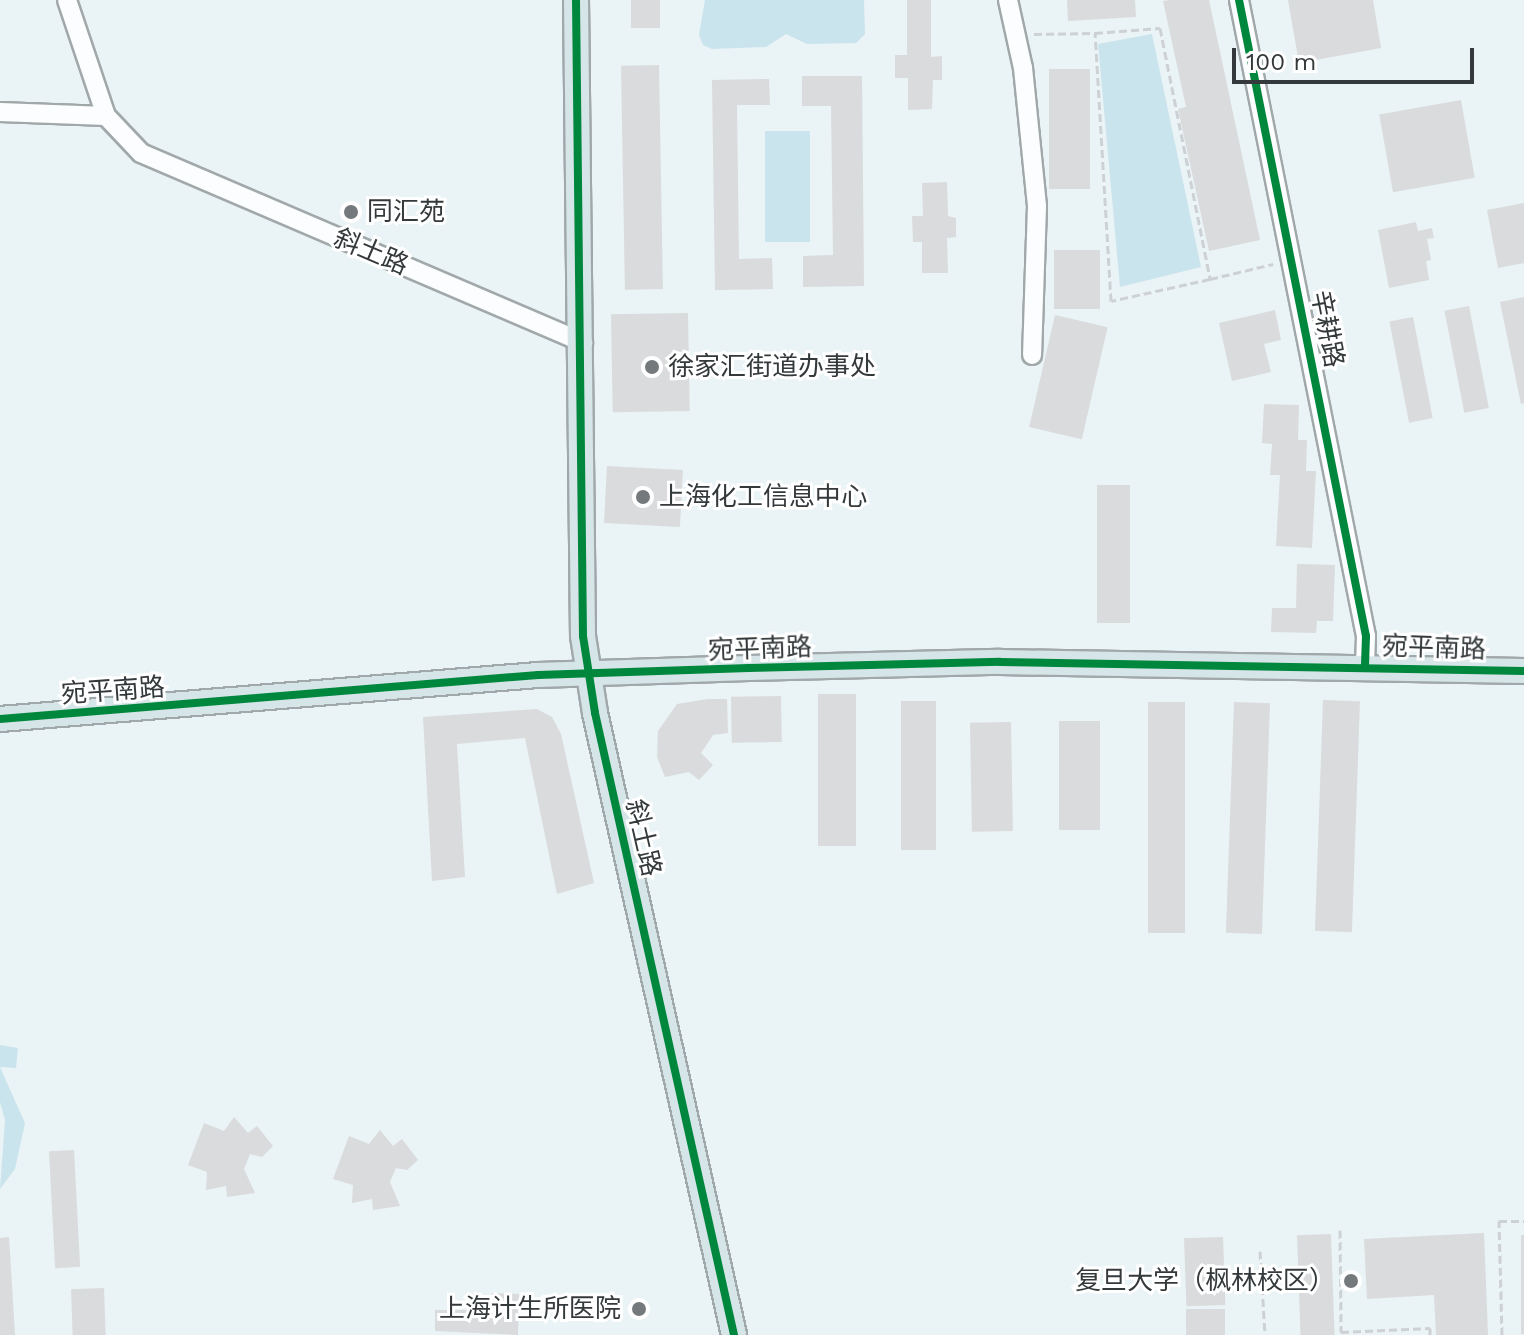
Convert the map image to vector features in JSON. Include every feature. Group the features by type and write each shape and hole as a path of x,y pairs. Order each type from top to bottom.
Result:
{"main road":[{"path":"576,0 583,342"},
{"name":"斜土路","path":"583,342 583,636 588,673 734,1335"},
{"name":"宛平南路","path":"0,719 588,673 1000,662 1524,671"}],"street":[{"name":"斜土路","path":"67,0 106,116 141,153 583,342"},
{"path":"1008,0 1023,68 1037,206 1032,355"},
{"name":"辛耕路","path":"1239,0 1366,636 1365,666"},
{"path":"0,112 106,116"}],"path":[{"path":"1022,35 1160,28 1210,279"},
{"path":"1095,33 1111,301 1293,259"},
{"path":"1502,1335 1499,1221 1524,1221"},
{"path":"1340,1230 1342,1333 1430,1328 1430,1335"},
{"path":"1260,1251 1265,1335"}],"shaded area":[{"path":"705,0 864,0 865,34 856,43 807,44 786,34 766,47 712,49 703,45 699,35"},
{"path":"1152,34 1201,267 1120,287 1098,44"},
{"path":"765,131 810,131 810,242 765,242"},
{"path":"0,1045 18,1048 16,1068 0,1067"},
{"path":"0,1067 25,1123 15,1169 0,1189 5,1120 0,1102"}],"building":[{"path":"631,0 660,0 660,28 631,28"},
{"path":"907,0 931,0 931,57 942,56 942,80 933,80 932,109 908,110 908,78 895,78 895,55 907,55"},
{"path":"1067,0 1135,0 1136,17 1068,21"},
{"path":"1209,0 1260,240 1209,251 1178,109 1186,107 1163,1"},
{"path":"1288,0 1373,0 1381,48 1299,63"},
{"path":"659,65 663,289 625,290 621,66"},
{"path":"1049,69 1090,69 1090,189 1049,189"},
{"path":"802,76 862,76 864,286 803,287 803,256 833,255 831,106 802,106"},
{"path":"769,79 770,105 737,105 739,259 772,258 773,289 715,290 712,80"},
{"path":"1461,100 1475,178 1393,192 1379,114"},
{"path":"947,182 948,216 956,218 956,237 947,238 948,273 922,273 922,242 913,242 912,216 923,216 922,183"},
{"path":"1524,203 1524,263 1498,268 1487,210"},
{"path":"1416,222 1418,231 1432,228 1434,238 1427,239 1431,260 1426,261 1429,280 1389,288 1378,230"},
{"path":"1054,250 1100,250 1100,309 1054,309"},
{"path":"1524,297 1524,403 1521,404 1500,302"},
{"path":"1469,306 1489,408 1464,413 1444,311"},
{"path":"1275,310 1281,340 1264,344 1271,372 1232,381 1219,323"},
{"name":"徐家汇街道办事处","path":"688,313 690,411 613,412 611,314"},
{"path":"1055,315 1108,327 1082,439 1029,427"},
{"path":"1413,317 1433,418 1409,423 1389,322"},
{"path":"1264,404 1299,405 1298,440 1307,440 1306,471 1316,471 1312,548 1276,546 1280,475 1270,475 1272,444 1262,443"},
{"name":"上海化工信息中心","path":"607,466 683,470 680,527 604,523"},
{"path":"1097,485 1130,485 1130,623 1097,623"},
{"path":"1297,564 1335,565 1333,621 1317,621 1316,633 1271,632 1272,608 1296,608"},
{"path":"818,694 856,694 856,846 818,846"},
{"path":"781,696 782,742 732,743 731,697"},
{"path":"727,699 728,733 713,735 701,753 713,765 699,780 689,772 665,777 657,757 658,731 677,704"},
{"path":"1323,700 1360,701 1352,932 1315,931"},
{"path":"901,701 936,701 936,850 901,850"},
{"path":"1148,702 1185,702 1185,933 1148,933"},
{"path":"1234,702 1270,703 1262,934 1226,933"},
{"path":"537,709 552,717 561,734 594,883 557,894 525,738 457,744 465,877 432,881 423,717"},
{"path":"1059,721 1100,721 1100,830 1059,830"},
{"path":"1011,722 1013,831 972,832 970,723"},
{"path":"234,1117 248,1133 257,1126 273,1146 262,1157 250,1154 244,1169 255,1193 227,1197 226,1186 206,1190 207,1172 188,1165 204,1123 224,1131"},
{"path":"380,1130 393,1146 402,1139 418,1160 407,1170 396,1168 390,1182 400,1206 373,1210 372,1199 352,1203 353,1185 333,1179 349,1136 369,1144"},
{"path":"74,1150 80,1267 55,1268 49,1151"},
{"path":"1484,1233 1488,1335 1436,1335 1434,1295 1367,1299 1364,1239"},
{"path":"1331,1234 1335,1335 1301,1335 1297,1235"},
{"path":"1521,1235 1524,1235 1524,1334 1521,1334"},
{"path":"9,1237 15,1335 0,1335 0,1238"},
{"path":"1223,1237 1225,1305 1186,1306 1184,1238"},
{"path":"104,1288 106,1335 73,1335 71,1289"},
{"path":"492,1293 519,1294 518,1335 435,1331 435,1310 473,1310 473,1300 491,1300"},
{"path":"1186,1309 1225,1309 1225,1335 1186,1335"}],"cycle path":[{"path":"576,0 583,636 595,713 734,1335"},
{"path":"1239,0 1366,636 1365,666"},
{"path":"0,719 538,675 749,668 1000,662 1524,671"}],"place":[{"name":"同汇苑","path":"351,212"},
{"name":"徐家汇街道办事处","path":"652,367"},
{"name":"上海化工信息中心","path":"643,497"},
{"name":"复旦大学（枫林校区）","path":"1351,1281"},
{"name":"上海计生所医院","path":"639,1309"}]}
